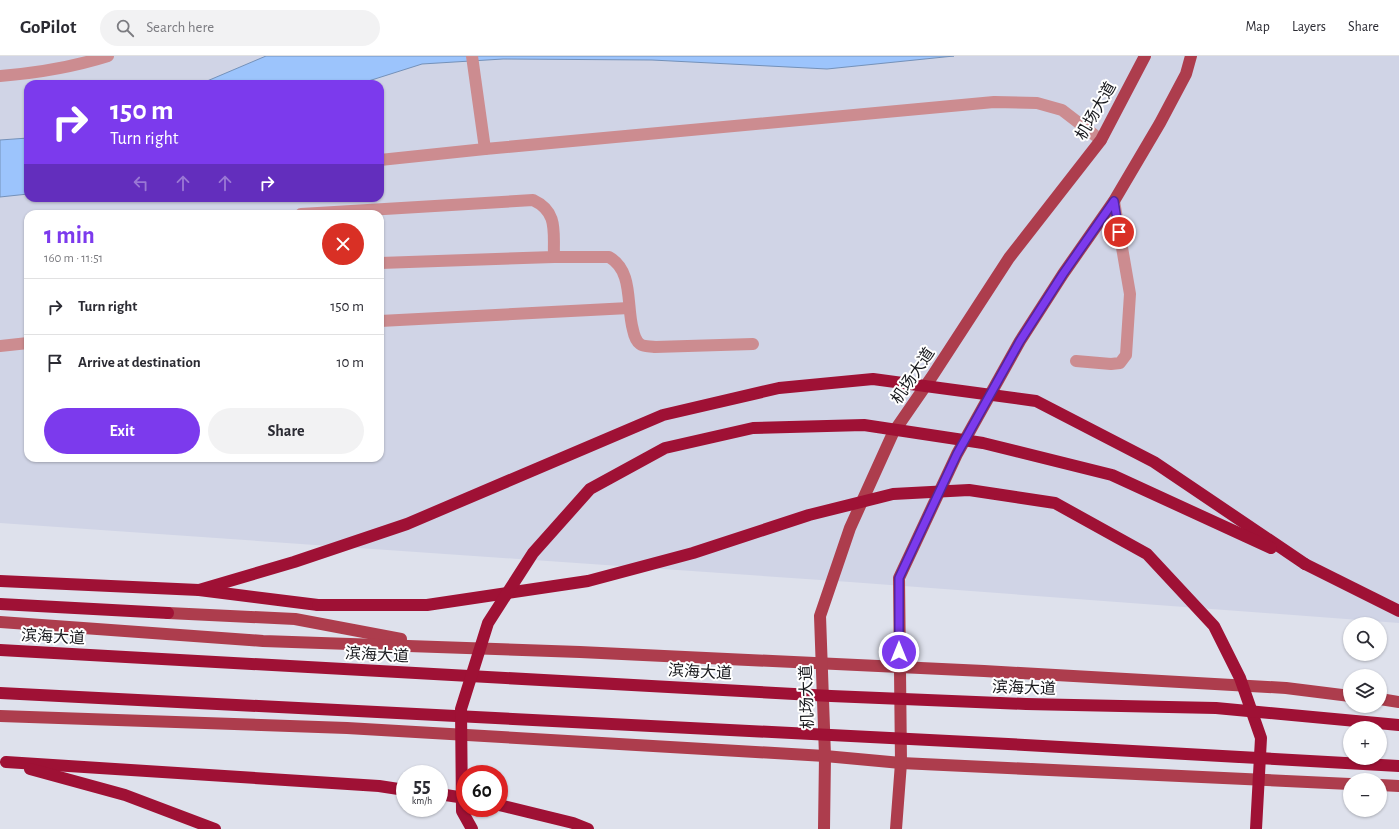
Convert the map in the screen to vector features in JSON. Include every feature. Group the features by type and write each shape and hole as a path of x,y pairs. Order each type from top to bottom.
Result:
{"highway":[{"path":"199,590 294,562 407,524 663,416 779,388 873,379 1036,401 1154,462 1305,564"},
{"path":"472,829 462,811 461,709 488,622 533,553 590,489 665,448 753,428 864,425 982,443 1112,475 1305,564 1399,611"},
{"path":"0,581 199,590 318,605 428,606 588,581 693,552 809,515 894,494 969,490 1055,503 1147,554 1214,626 1240,678 1260,738 1256,829"},
{"path":"0,604 168,613"},
{"name":"滨海大道","path":"0,650 831,696 1026,704 1216,708 1399,725"},
{"path":"0,693 1008,744 1399,766"},
{"path":"3,762 379,786 396,789"},
{"path":"3,762 125,795 215,829"},
{"path":"508,807 573,822 588,829"}],"main road":[{"name":"机场大道","path":"824,829 825,756 820,616 850,528 892,433 931,378 1009,258 1101,140 1145,56"},
{"path":"896,829 901,763 899,578 957,454 1020,341 1063,274 1114,201 1160,123 1186,74 1191,56"},
{"path":"168,613 295,619 440,647"},
{"path":"0,622 263,641 580,652 984,671 1278,688 1343,695"},
{"path":"1387,701 1399,702"},
{"path":"0,716 347,728 825,756 901,763 1343,784"},
{"path":"1387,785 1399,786"}],"lane":[{"path":"0,76 33,73 93,61 108,56"},
{"path":"472,58 485,149"},
{"path":"384,160 994,102 1037,103 1062,110 1101,140"},
{"path":"367,210 533,200 542,204 549,212 553,224 554,257"},
{"path":"1076,361 1111,364 1120,363 1126,355 1130,294 1114,201"},
{"path":"384,263 609,256 616,261 627,281 629,308 635,337 640,344 647,346 753,344"},
{"path":"384,321 629,308"},
{"path":"0,346 24,343"}],"shaded area":[{"path":"0,56 1399,56 1399,623 1387,622 1387,617 1343,617 1343,619 850,582 0,523"}],"water":[{"path":"266,56 954,56 827,69 652,60 503,59 422,64 372,80 209,80"},
{"path":"24,138 24,194 0,197 0,140"}],"route":[{"path":"899,652 899,578 957,454 1020,341 1063,274 1114,201 1119,232"}]}
